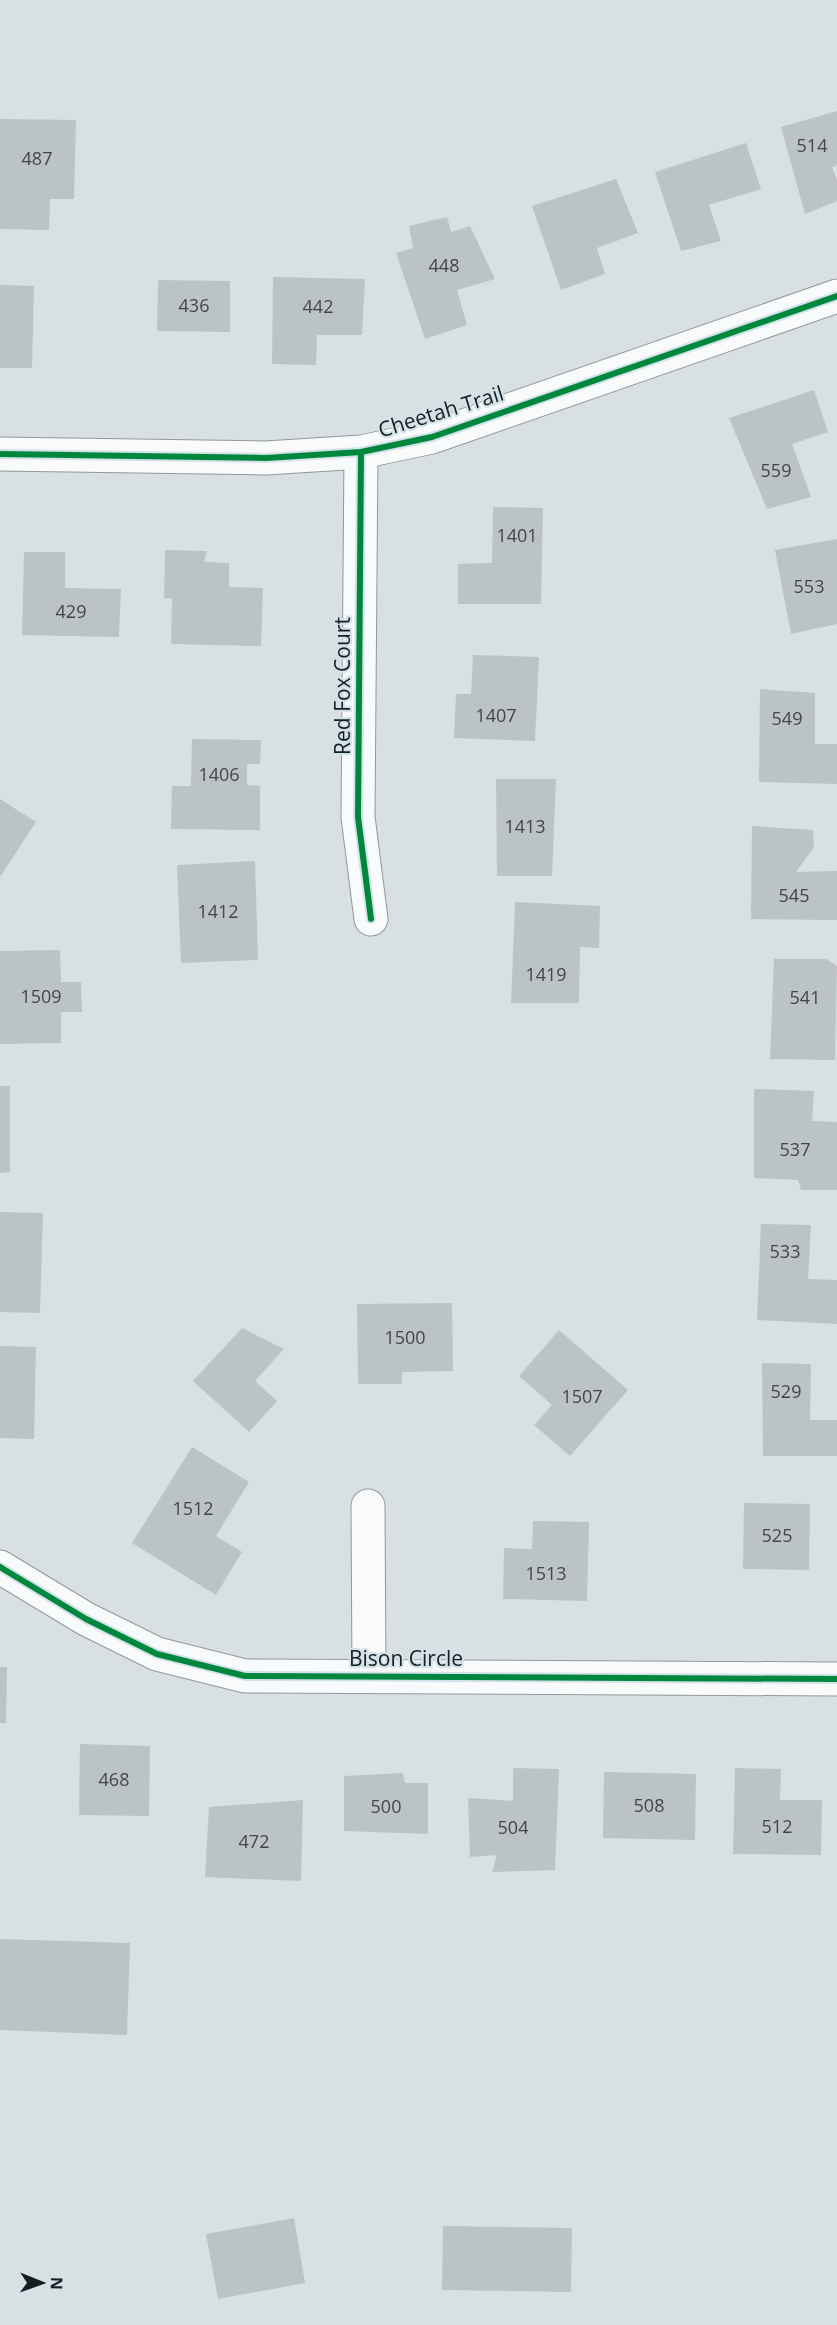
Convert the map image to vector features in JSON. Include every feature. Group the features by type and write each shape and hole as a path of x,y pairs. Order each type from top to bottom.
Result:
{"street":[{"name":"Cheetah Trail","path":"0,454 266,458 361,452 432,437 837,296"},
{"name":"Red Fox Court","path":"361,452 358,817 371,919"},
{"path":"368,1506 369,1675"},
{"name":"Bison Circle","path":"0,1567 86,1619 157,1654 245,1676 837,1678"}],"building":[{"path":"837,111 837,165 832,167 837,180 837,201 805,214 781,127"},
{"path":"0,119 76,120 74,199 50,199 49,230 0,229"},
{"path":"746,143 761,189 709,205 721,241 681,251 655,172"},
{"path":"616,179 638,233 597,248 605,274 561,290 532,206"},
{"path":"447,217 451,232 470,226 495,279 457,290 467,325 425,339 396,253 413,248 409,226"},
{"path":"273,277 365,279 362,335 317,335 316,365 272,364"},
{"path":"158,280 230,281 230,332 157,331"},
{"path":"0,285 34,286 32,368 0,368"},
{"path":"814,390 828,432 792,444 811,497 767,509 729,418"},
{"path":"493,507 543,508 541,604 458,604 458,564 492,563"},
{"path":"837,539 837,624 791,634 775,550"},
{"path":"165,550 207,551 204,562 229,563 229,587 263,588 261,646 171,644 172,598 164,598"},
{"path":"24,552 65,552 65,588 121,589 119,637 22,635"},
{"path":"473,655 539,657 535,741 454,738 456,694 471,694"},
{"path":"760,689 815,693 815,744 837,744 837,784 759,782"},
{"path":"192,739 261,740 260,764 247,764 247,785 260,786 260,830 171,829 172,786 191,786"},
{"path":"496,779 556,779 552,876 497,876"},
{"path":"0,799 36,822 0,877"},
{"path":"752,826 813,830 814,847 796,872 837,871 837,920 751,919"},
{"path":"255,861 258,960 181,963 177,865"},
{"path":"515,902 600,906 599,948 580,947 579,1003 511,1003"},
{"path":"60,950 61,982 81,982 82,1012 61,1012 61,1043 0,1044 0,951"},
{"path":"774,959 826,959 837,966 835,1060 770,1059"},
{"path":"0,1086 10,1086 10,1172 0,1173"},
{"path":"754,1089 814,1091 812,1121 837,1122 837,1190 801,1190 798,1180 754,1178"},
{"path":"0,1212 43,1213 40,1313 0,1312"},
{"path":"761,1224 811,1225 808,1279 837,1280 837,1324 757,1320"},
{"path":"452,1303 453,1371 402,1372 402,1384 358,1384 357,1304"},
{"path":"242,1328 284,1349 255,1381 277,1401 249,1432 193,1381"},
{"path":"559,1330 628,1390 570,1456 534,1425 552,1405 519,1376"},
{"path":"0,1346 36,1347 34,1439 0,1438"},
{"path":"762,1363 811,1364 810,1420 837,1420 837,1456 763,1456"},
{"path":"192,1447 249,1482 216,1536 242,1552 216,1595 132,1543"},
{"path":"744,1503 810,1504 809,1570 743,1569"},
{"path":"533,1521 589,1522 587,1601 503,1599 504,1548 532,1549"},
{"path":"0,1667 7,1667 6,1723 0,1723"},
{"path":"80,1744 150,1746 149,1816 79,1815"},
{"path":"513,1768 559,1769 555,1870 492,1872 497,1855 470,1857 468,1798 513,1801"},
{"path":"735,1768 781,1769 780,1800 822,1800 821,1855 733,1854"},
{"path":"604,1772 696,1774 695,1840 603,1838"},
{"path":"403,1773 405,1783 428,1783 428,1834 344,1831 344,1776"},
{"path":"303,1800 301,1881 205,1877 209,1807"},
{"path":"0,1939 130,1943 127,2035 0,2030"},
{"path":"294,2218 305,2283 218,2299 206,2234"},
{"path":"443,2226 572,2228 571,2292 442,2290"}],"cycle path":[{"path":"0,454 266,458 361,452 432,437 837,296"},
{"path":"361,452 358,817 371,919"},
{"path":"0,1567 86,1619 157,1654 245,1676 837,1679"}]}
